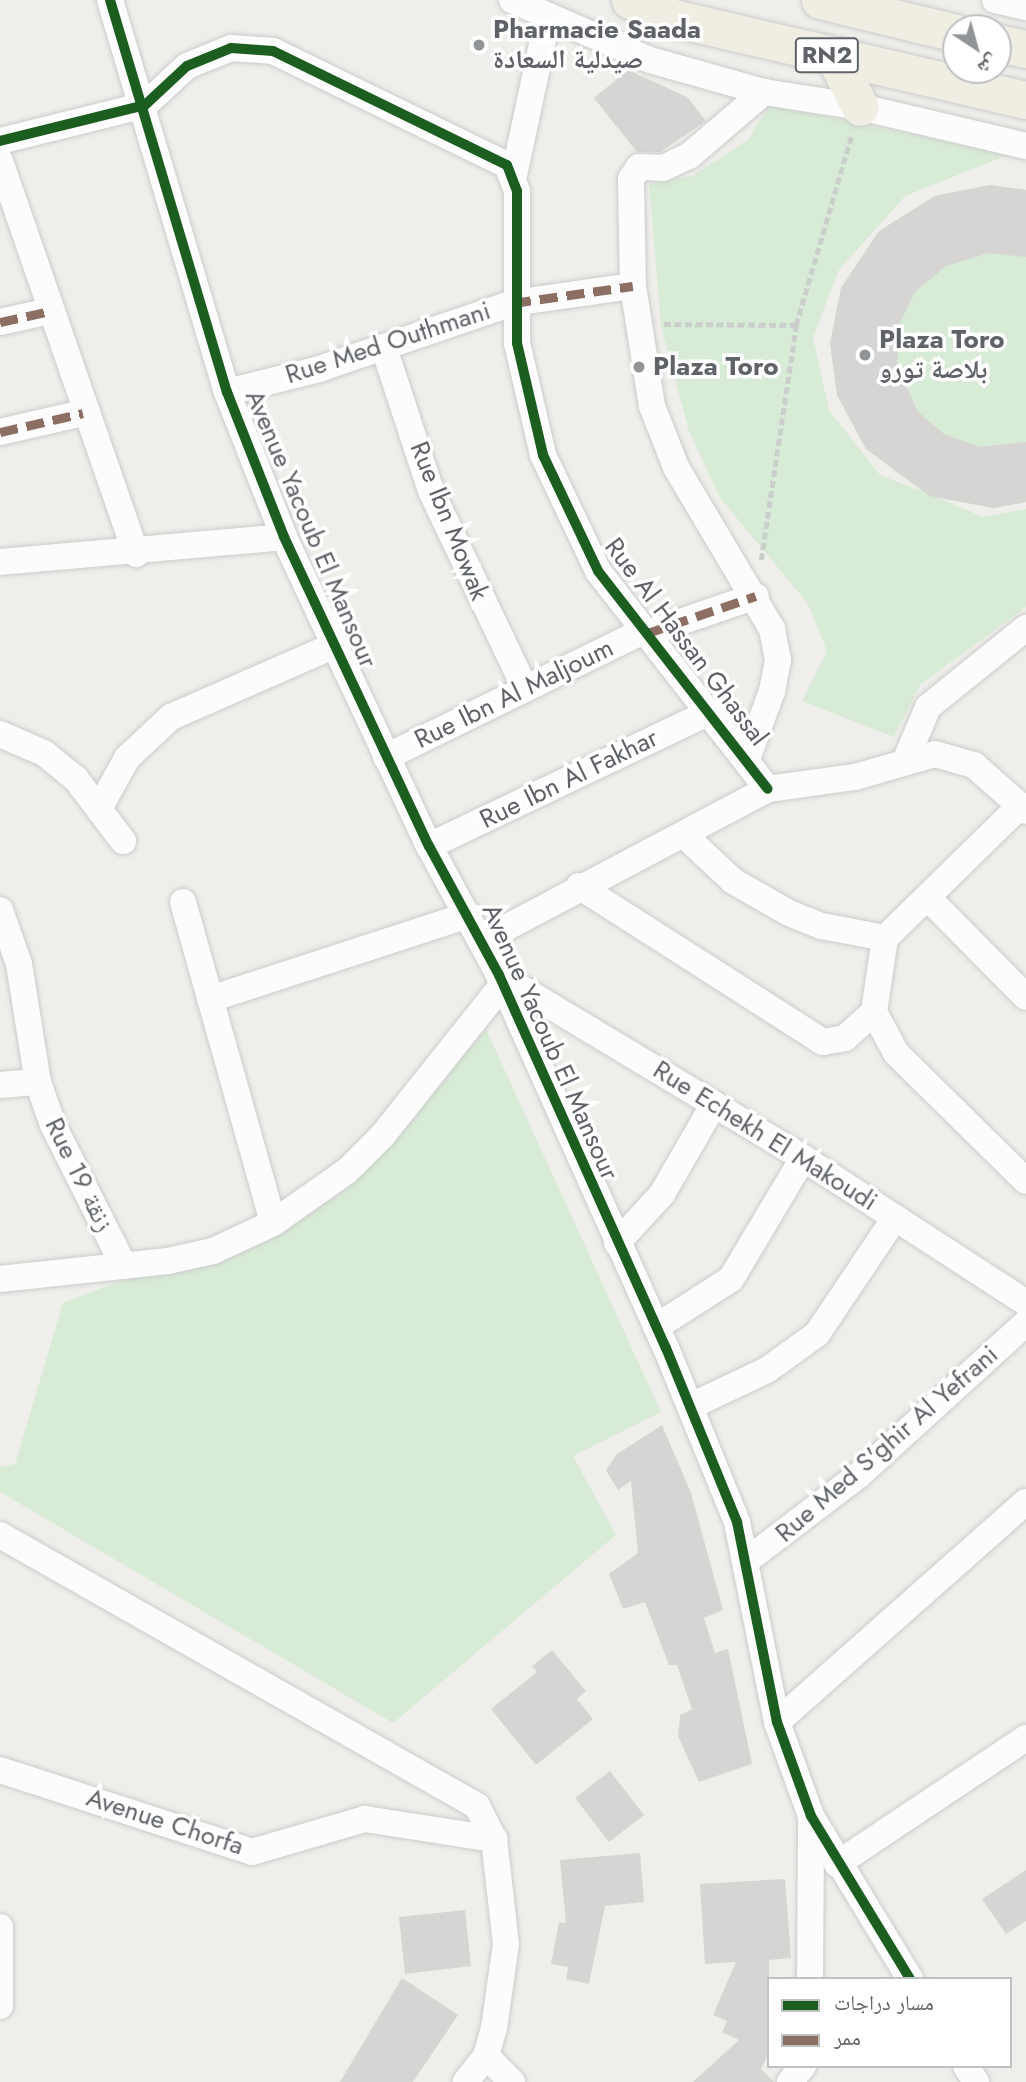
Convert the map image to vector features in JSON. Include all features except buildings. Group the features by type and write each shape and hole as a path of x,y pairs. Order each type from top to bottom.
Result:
{"highway":[{"name":"RN2","path":"630,0 673,18 1026,100"},
{"name":"RN2","path":"820,0 942,30"},
{"path":"834,56 860,107"}],"street":[{"name":"Avenue Yacoub El Mansour","path":"110,0 145,105 228,392 284,537 429,846 483,940 721,1475 746,1561 777,1722 811,1816 837,1864 909,1977"},
{"path":"512,0 650,60 764,92 860,107 1026,146"},
{"path":"995,0 1026,7"},
{"name":"Rue Al Hassan Ghassal","path":"548,16 514,175 513,303 528,408 543,455 598,570 768,789"},
{"path":"0,141 145,105 208,54 232,48 273,51 490,153 514,175"},
{"path":"747,759 778,660 756,596 676,467 652,406 633,286 632,173 689,156 764,92"},
{"path":"0,161 83,413 136,554"},
{"name":"Rue Med Outhmani","path":"228,392 384,348 513,303 633,286"},
{"path":"0,322 50,312"},
{"name":"Rue Ibn Mowak","path":"384,348 431,491 526,688"},
{"path":"0,432 83,413"},
{"path":"0,562 136,554 284,537"},
{"name":"Rue Ibn Al Maljoum","path":"386,757 644,632 756,596"},
{"path":"907,757 928,707 1026,628"},
{"path":"100,807 127,758 171,717 335,645"},
{"name":"Rue Ibn Al Fakhar","path":"429,846 710,712"},
{"path":"0,734 44,753 100,807 123,841"},
{"path":"483,940 579,886 684,835 768,789 855,777 907,757 964,761 1023,809 885,938 874,1012 896,1053 1026,1181"},
{"path":"684,835 733,881 789,912 822,926 885,938"},
{"path":"579,886 823,1042 845,1038 874,1012"},
{"path":"928,898 1026,997"},
{"path":"183,902 274,1223"},
{"name":"Rue 19 زنقة","path":"0,910 19,964 38,1082 53,1125 124,1266"},
{"path":"210,999 469,915"},
{"path":"0,1279 124,1266 213,1251 274,1223 347,1171 383,1135 501,980"},
{"name":"Rue Echekh El Makoudi","path":"501,980 803,1158 1026,1303"},
{"path":"0,1085 38,1082"},
{"path":"617,1243 662,1194 714,1104"},
{"path":"656,1327 731,1279 803,1158"},
{"path":"691,1406 767,1370 817,1334 895,1218"},
{"name":"Rue Med S'ghir Al Yefrani","path":"746,1561 859,1475 1026,1323"},
{"path":"777,1722 1026,1502"},
{"path":"0,1535 458,1791 485,1816 494,1839 506,1944 486,2056 466,2082"},
{"path":"837,1864 1026,1738"},
{"name":"Avenue Chorfa","path":"0,1770 239,1850 264,1850 316,1828 365,1819 494,1839"},
{"path":"810,1977 811,1816"},
{"path":"0,1927 0,2006"},
{"path":"486,2056 512,2082"},
{"path":"790,2082 801,2068"}],"path":[{"path":"756,596 796,325 860,107"},
{"path":"637,324 796,325"}],"green space":[{"path":"769,105 1010,154 905,196 839,270 813,337 829,410 880,475 923,492 866,449 837,395 830,343 841,288 879,231 935,196 990,185 1026,190 1026,502 994,508 938,498 983,517 1026,509 1026,607 920,685 894,737 802,701 827,651 808,604 720,498 689,431 661,326 649,184 692,176 748,140"},
{"path":"486,1029 661,1412 573,1456 616,1535 393,1723 0,1492 0,1467 15,1464 63,1303 327,1200"}],"marked path":[{"path":"513,303 633,286"},
{"path":"0,322 50,311"},
{"path":"0,432 83,413"},
{"path":"645,634 756,596"}],"cycle path":[{"path":"110,0 227,392 284,537 429,846 499,975 666,1348 737,1522 777,1722 811,1816 909,1977"},
{"path":"0,141 145,105 187,66 231,48 273,51 507,165 517,191 517,343 543,455 598,571 768,789"}],"place":[{"name":"Pharmacie Saada صيدلية السعادة","path":"479,45"},
{"name":"Plaza Toro بلاصة تورو","path":"865,355"},
{"name":"Plaza Toro","path":"639,367"}]}
